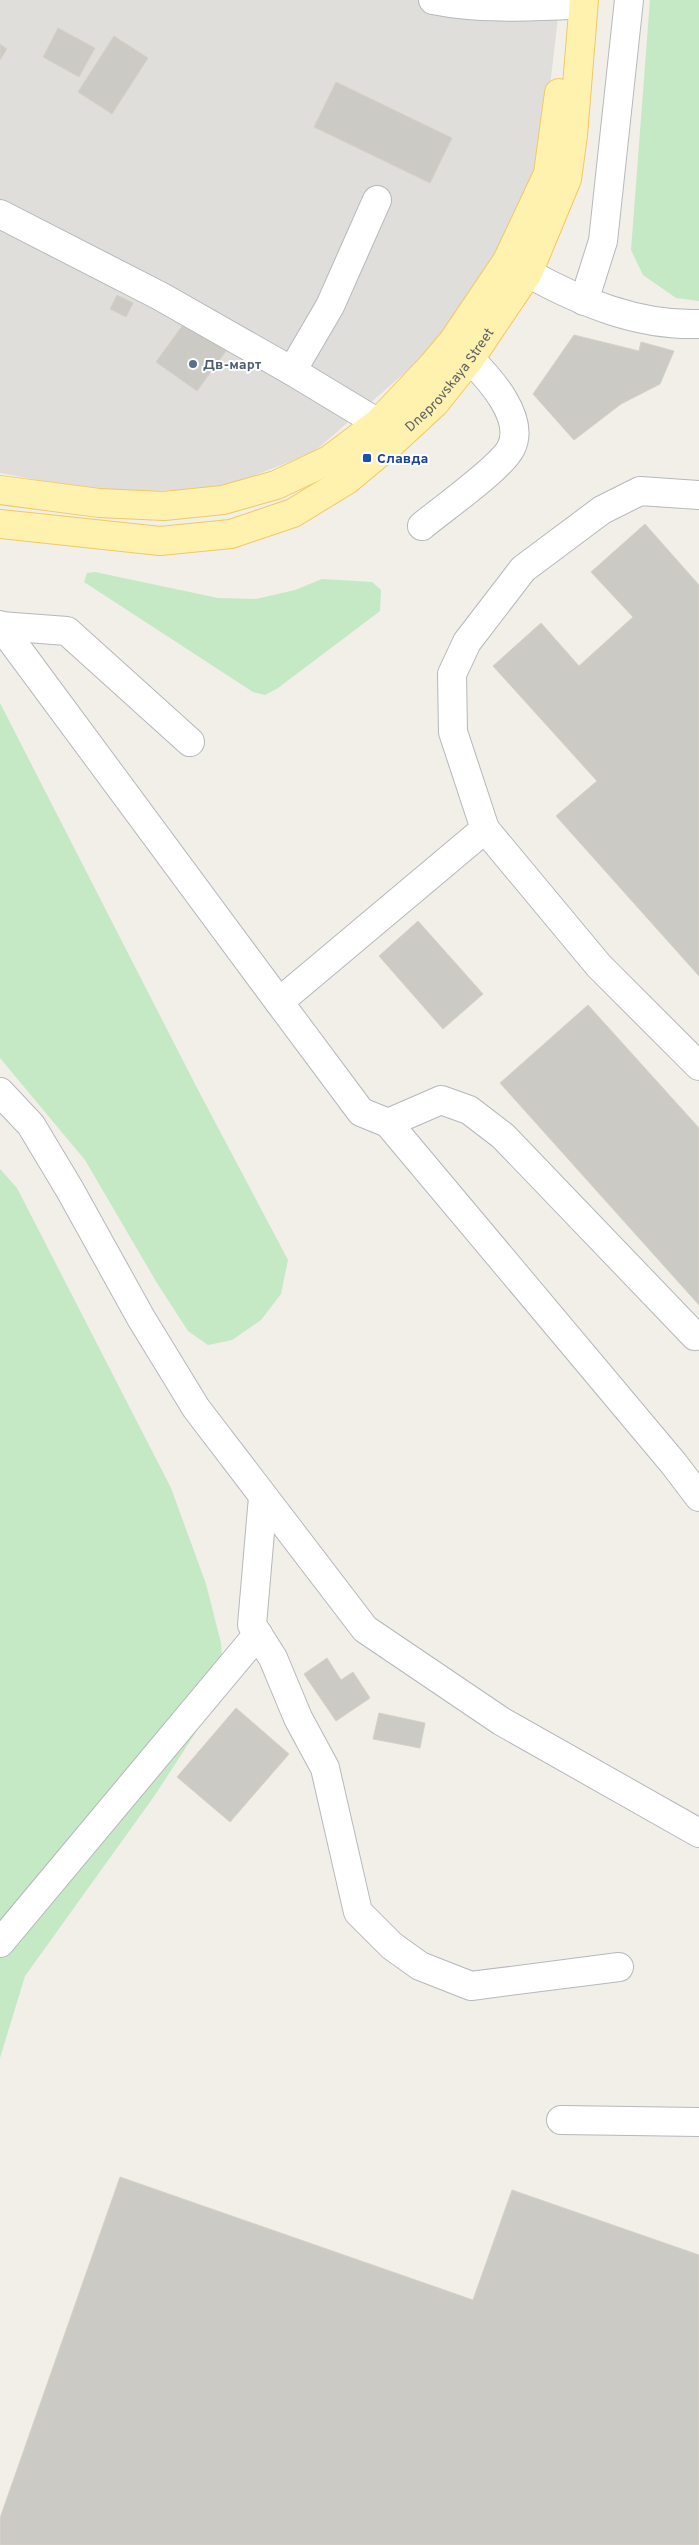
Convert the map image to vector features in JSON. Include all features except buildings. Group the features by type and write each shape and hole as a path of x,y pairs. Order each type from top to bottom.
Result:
{"main road":[{"name":"Dneprovskaya Street","path":"0,524 160,541 231,534 293,513 347,480 396,440 435,403 470,359 528,272 567,179 573,135 574,2"},
{"name":"Dneprovskaya Street","path":"0,490 99,503 164,506 223,500 276,485 329,460 378,422 432,366 458,333 507,261 548,174 574,2"}],"lane":[{"path":"433,0 457,5 516,8 574,2"},
{"path":"584,301 604,241 629,0"},
{"path":"292,371 330,306 377,200"},
{"path":"0,214 160,296 378,422"},
{"path":"528,272 584,301 630,316 685,324 699,324"},
{"path":"422,526 501,462 512,447 514,431 510,410 494,386 470,359"},
{"path":"699,495 640,491 602,510 523,568 467,642 452,674 453,732 486,829 599,966 699,1066"},
{"path":"0,626 67,631 190,742"},
{"path":"0,626 361,1112 388,1123 674,1464 699,1497"},
{"path":"279,1002 486,829"},
{"path":"0,1092 31,1125 70,1190 141,1318 191,1400 263,1497 366,1629 501,1721 699,1832"},
{"path":"388,1123 441,1100 469,1110 503,1136 695,1336"},
{"path":"263,1497 252,1625 273,1658 298,1718 325,1768 358,1912 374,1931 420,1966 471,1986 619,1967"},
{"path":"0,1943 258,1634"},
{"path":"561,2120 699,2122"}],"shaded area":[{"path":"0,0 560,0 540,172 500,255 424,356 314,452 221,489 100,492 0,473"}],"green space":[{"path":"650,0 699,0 699,301 676,298 643,275 631,250"},
{"path":"95,572 218,598 256,599 295,590 322,579 372,582 381,590 380,611 278,688 265,695 253,692 84,582 87,573"},
{"path":"0,703 197,1088 288,1260 281,1294 261,1320 232,1340 208,1345 188,1331 157,1283 85,1160 0,1058"},
{"path":"0,1169 17,1188 171,1488 206,1584 221,1643 224,1689 155,1795 25,1976 0,2058"}],"place":[{"name":"Дв-март","path":"193,364"},
{"name":"Славда","path":"367,458"}]}
